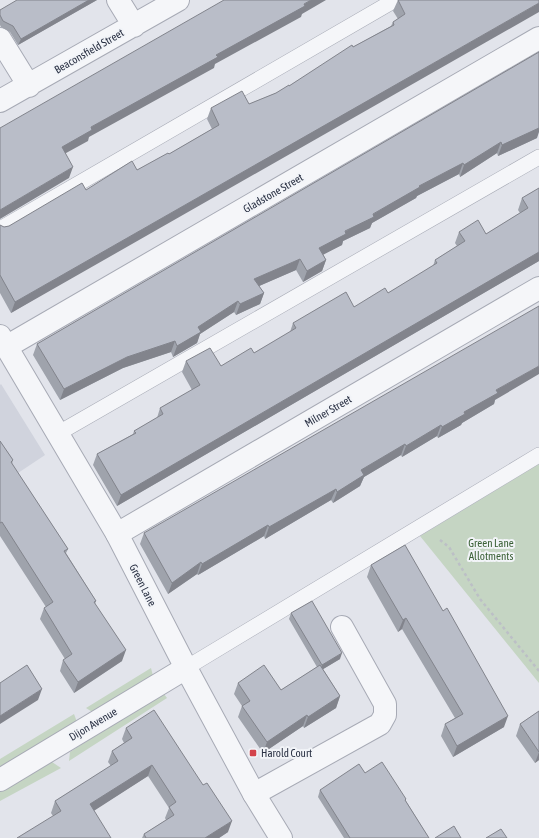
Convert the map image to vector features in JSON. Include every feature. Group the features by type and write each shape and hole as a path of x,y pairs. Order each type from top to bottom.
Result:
{"street":[{"path":"118,0 134,26"},
{"name":"Beaconsfield Street","path":"0,102 178,0"},
{"name":"Gladstone Street","path":"3,341 539,38"},
{"path":"0,39 28,86"},
{"name":"Milner Street","path":"117,534 539,288"},
{"name":"Green Lane","path":"3,341 117,534 186,668 254,794 281,838"},
{"path":"254,794 380,724 385,715 385,704 342,627"},
{"name":"Dijon Avenue","path":"0,780 186,668"}],"lane":[{"path":"0,229 396,0"},
{"path":"57,434 539,157"},
{"path":"186,668 539,455"}],"path":[{"path":"418,529 438,538 449,547 480,599 539,671"}],"shaded area":[{"path":"1,384 45,455 0,485 0,385"}],"green space":[{"name":"Green Lane Allotments","path":"539,464 539,683 420,536"},
{"path":"151,668 153,676 94,713 86,708"},
{"path":"164,694 167,698 69,761 70,752 157,696"},
{"path":"74,714 77,722 0,768 0,759"},
{"path":"52,762 61,768 0,801 0,791"}],"building":[{"path":"17,0 89,0 21,39 13,26 3,21 0,15 0,10"},
{"path":"224,0 311,0 304,4 305,6 216,55 218,57 91,127 92,130 62,147 73,167 0,210 0,128"},
{"path":"398,0 539,0 539,3 15,302 0,275 0,225 4,227 9,226 82,183 86,190 132,161 137,170 168,153 169,154 219,125 211,108 242,91 249,104 276,93 352,45 353,47 394,25 393,22 405,14"},
{"path":"539,52 539,128 502,145 501,142 464,165 463,163 419,186 420,187 373,214 374,217 345,231 346,234 319,248 326,260 307,271 300,259 254,279 264,293 240,304 238,301 198,327 201,332 177,346 175,341 127,357 64,389 37,344"},
{"path":"539,188 539,252 121,495 97,454 136,433 134,431 163,414 160,408 200,385 186,361 210,348 221,366 251,348 254,353 296,328 293,323 346,292 354,307 385,288 388,293 437,263 435,260 465,241 459,232 478,220 486,234 528,208 522,198"},
{"path":"539,306 539,366 496,390 498,393 464,412 465,414 442,427 441,425 406,446 405,444 361,470 364,475 337,492 336,489 269,527 268,525 202,564 201,562 172,583 144,533"},
{"path":"0,441 13,460 11,462 68,549 64,551 96,601 94,602 126,650 78,682 63,660 72,654 44,608 53,602 2,522 0,523"},
{"path":"405,545 443,611 447,608 508,716 457,746 445,724 463,714 406,618 403,620 371,565"},
{"path":"312,601 342,653 322,665 291,613"},
{"path":"27,665 42,689 0,716 0,683"},
{"path":"264,665 281,690 320,665 340,696 308,717 307,715 267,742 242,706 250,701 238,683"},
{"path":"154,710 203,785 207,783 232,821 205,838 146,838 144,834 174,815 169,807 176,802 152,765 90,804 111,838 17,838 61,811 55,801 118,761 112,751 132,738 126,728"},
{"path":"539,711 539,752 520,724"},
{"path":"382,762 429,838 350,838 320,790 359,764 365,773"},
{"path":"454,826 461,838 435,838"},
{"path":"501,829 507,838 486,838"}],"place":[{"name":"Harold Court","path":"253,753"}]}
